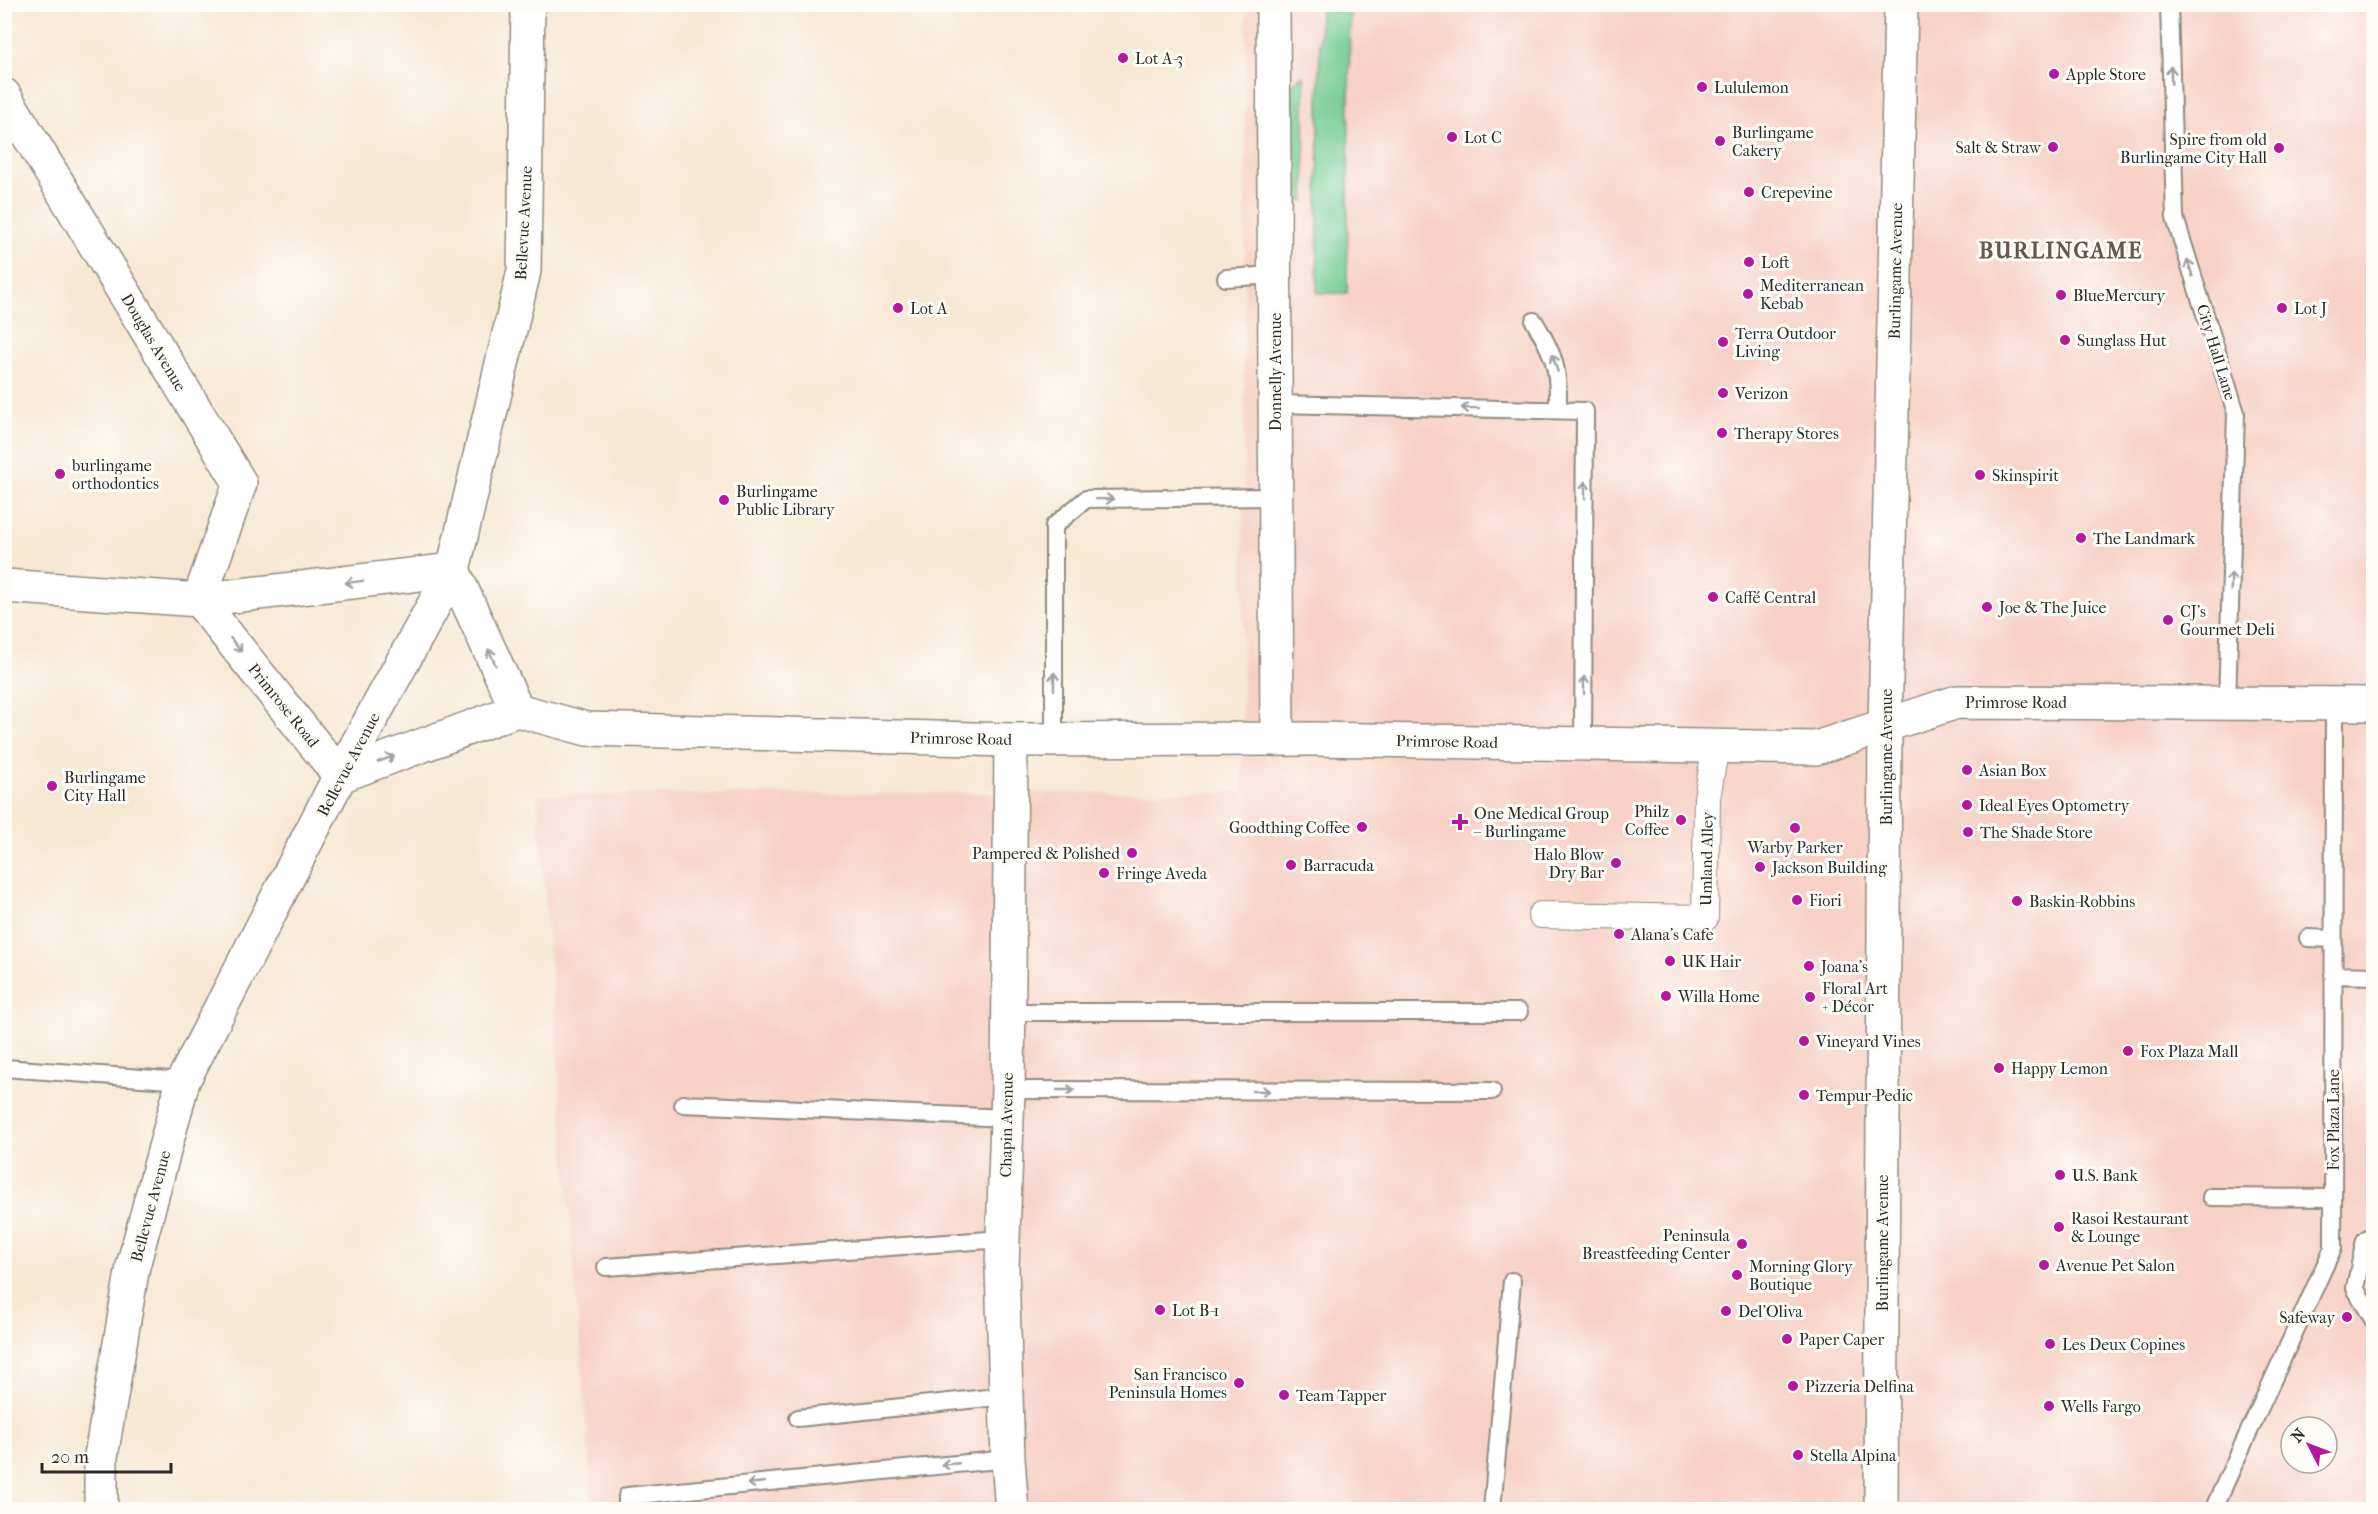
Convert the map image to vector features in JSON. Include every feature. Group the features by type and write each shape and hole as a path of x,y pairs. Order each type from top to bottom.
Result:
{"street":[{"name":"Bellevue Avenue","path":"101,1509 101,1456 133,1266 183,1081 340,776 453,570 524,271 528,4"},
{"name":"Donnelly Avenue","path":"1273,4 1277,739"},
{"name":"Burlingame Avenue","path":"1881,1509 1885,725 1900,4"},
{"name":"Douglas Avenue","path":"4,95 240,483 199,600"},
{"path":"4,586 199,600 453,570 516,710 340,776"},
{"name":"Primrose Road","path":"199,600 340,776"},
{"name":"Primrose Road","path":"516,710 587,729 1011,740 1277,739 1816,748 1957,702 2373,704"},
{"name":"Chapin Avenue","path":"1011,740 1008,1104 1003,1239 1008,1459 1012,1509"},
{"name":"Umland Alley","path":"1541,915 1705,918 1707,798 1716,745"}],"lane":[{"name":"City Hall Lane","path":"2169,4 2175,219 2236,413 2227,703"},
{"path":"1226,278 1275,275"},
{"path":"1534,321 1555,360 1558,410"},
{"path":"1275,404 1585,411 1583,743"},
{"path":"1054,740 1054,526 1086,500 1276,497"},
{"name":"Fox Plaza Lane","path":"2213,1509 2333,1248 2334,704"},
{"path":"2308,938 2333,939"},
{"path":"2333,975 2373,976"},
{"path":"1007,1012 1520,1012"},
{"path":"4,1068 183,1081"},
{"path":"683,1104 1008,1104 1416,1091 1492,1091"},
{"path":"2211,1197 2333,1198"},
{"path":"2373,1234 2365,1240 2355,1288 2373,1321"},
{"path":"606,1267 1003,1239"},
{"path":"1492,1509 1512,1281"},
{"path":"798,1418 1006,1396"},
{"path":"627,1509 627,1496 1008,1459"}],"shaded area":[{"path":"1246,5 2373,5 2373,1509 593,1509 537,795 1242,792"}],"green space":[{"path":"1320,5 1350,5 1347,293 1317,293"},
{"path":"1304,76 1305,201 1300,201 1291,190 1292,86 1299,77"}],"place":[{"name":"Lot A-3","path":"1123,58"},
{"name":"Apple Store","path":"2054,74"},
{"name":"Lululemon","path":"1702,87"},
{"name":"Lot C","path":"1452,137"},
{"name":"Burlingame Cakery","path":"1720,141"},
{"name":"Salt & Straw","path":"2053,147"},
{"name":"Spire from old Burlingame City Hall","path":"2279,148"},
{"name":"Crepevine","path":"1749,192"},
{"name":"Loft","path":"1749,262"},
{"name":"Mediterranean Kebab","path":"1748,294"},
{"name":"BlueMercury","path":"2061,295"},
{"name":"Lot A","path":"898,308"},
{"name":"Lot J","path":"2282,308"},
{"name":"Sunglass Hut","path":"2065,340"},
{"name":"Terra Outdoor Living","path":"1723,342"},
{"name":"Verizon","path":"1723,393"},
{"name":"Therapy Stores","path":"1722,433"},
{"name":"burlingame orthodontics","path":"60,474"},
{"name":"Skinspirit","path":"1980,475"},
{"name":"Burlingame Public Library","path":"724,500"},
{"name":"The Landmark","path":"2081,538"},
{"name":"Caffé Central","path":"1713,597"},
{"name":"Joe & The Juice","path":"1987,607"},
{"name":"CJ's Gourmet Deli","path":"2168,620"},
{"name":"Asian Box","path":"1967,770"},
{"name":"Burlingame City Hall","path":"52,786"},
{"name":"Ideal Eyes Optometry","path":"1967,805"},
{"name":"Philz Coffee","path":"1681,820"},
{"name":"One Medical Group – Burlingame","path":"1460,822"},
{"name":"Goodthing Coffee","path":"1362,827"},
{"name":"Warby Parker","path":"1795,828"},
{"name":"The Shade Store","path":"1968,832"},
{"name":"Pampered & Polished","path":"1132,853"},
{"name":"Halo Blow Dry Bar","path":"1616,863"},
{"name":"Barracuda","path":"1291,865"},
{"name":"Jackson Building","path":"1760,867"},
{"name":"Fringe Aveda","path":"1104,873"},
{"name":"Fiori","path":"1797,900"},
{"name":"Baskin-Robbins","path":"2017,901"},
{"name":"Alana's Cafe","path":"1619,934"},
{"name":"UK Hair","path":"1670,961"},
{"name":"Joana's","path":"1809,966"},
{"name":"Willa Home","path":"1666,996"},
{"name":"Floral Art + Décor","path":"1810,997"},
{"name":"Vineyard Vines","path":"1804,1041"},
{"name":"Fox Plaza Mall","path":"2128,1051"},
{"name":"Happy Lemon","path":"1999,1068"},
{"name":"Tempur-Pedic","path":"1804,1095"},
{"name":"U.S. Bank","path":"2060,1175"},
{"name":"Rasoi Restaurant & Lounge","path":"2059,1227"},
{"name":"Peninsula Breastfeeding Center","path":"1742,1244"},
{"name":"Avenue Pet Salon","path":"2044,1265"},
{"name":"Morning Glory Boutique","path":"1737,1275"},
{"name":"Lot B-1","path":"1160,1310"},
{"name":"Del'Oliva","path":"1726,1311"},
{"name":"Safeway","path":"2347,1317"},
{"name":"Paper Caper","path":"1787,1339"},
{"name":"Les Deux Copines","path":"2050,1344"},
{"name":"San Francisco Peninsula Homes","path":"1239,1383"},
{"name":"Pizzeria Delfina","path":"1793,1386"},
{"name":"Team Tapper","path":"1284,1395"},
{"name":"Wells Fargo","path":"2049,1406"},
{"name":"Stella Alpina","path":"1798,1455"}],"district":[{"name":"BURLINGAME","path":"2061,250"}]}
